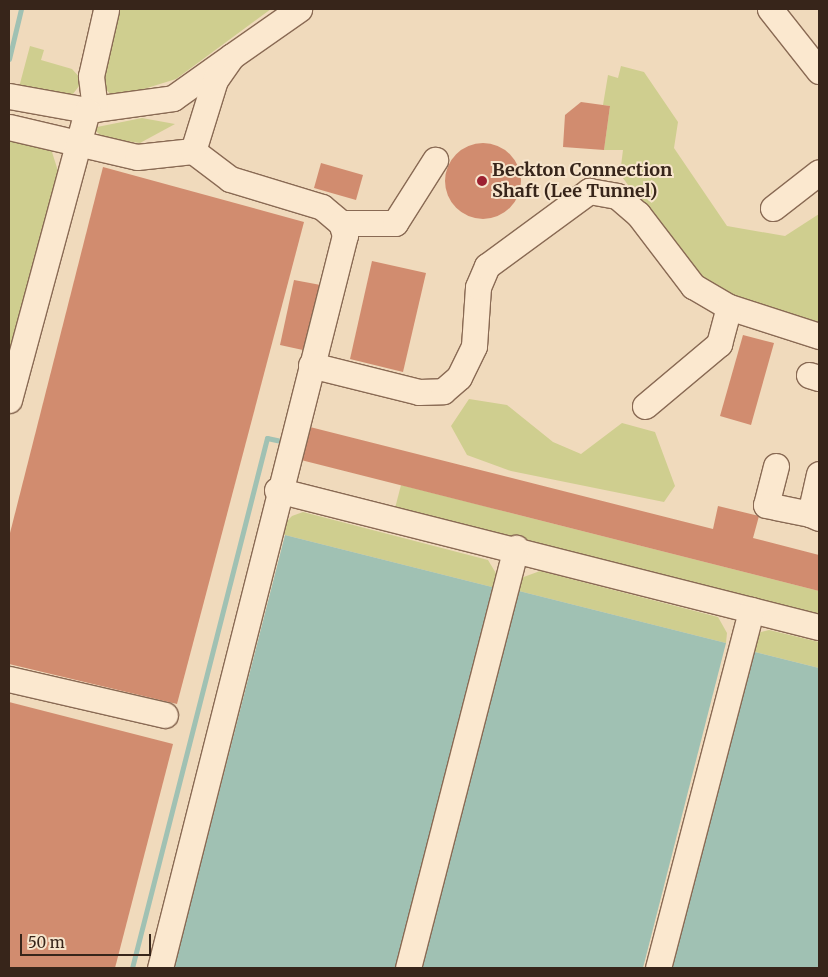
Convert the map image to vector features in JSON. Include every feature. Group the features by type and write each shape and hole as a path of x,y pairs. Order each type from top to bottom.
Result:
{"lane":[{"path":"9,96 91,110 173,98 299,9"},
{"path":"770,9 818,66"},
{"path":"9,400 77,144 91,110 91,76 106,10"},
{"path":"193,152 216,80 232,56"},
{"path":"9,127 138,157 193,152 230,179 322,207 341,223 396,223 435,160"},
{"path":"773,208 819,172"},
{"path":"312,365 419,392 443,391 459,377 474,346 478,287 487,266 589,191 616,196 638,214 693,286 729,307 819,336"},
{"path":"160,968 277,490 344,250 341,223"},
{"path":"645,406 719,344 729,307"},
{"path":"776,466 766,505 814,516 819,474"},
{"path":"277,490 516,548 819,627"},
{"path":"408,968 516,548"},
{"path":"658,968 751,610"},
{"path":"9,679 165,715"}],"shaded area":[{"path":"116,9 271,9 176,79 115,98 103,87"},
{"path":"30,46 44,50 41,60 72,69 83,81 69,99 18,91"},
{"path":"621,66 644,72 678,122 674,148 727,226 785,236 819,214 819,322 713,291 680,256 620,174 623,150 604,150 610,106 603,105 608,75 618,78"},
{"path":"142,118 175,124 140,143 104,138 92,128"},
{"path":"9,135 43,144 52,152 58,171 9,367"},
{"path":"469,399 507,405 553,442 581,454 622,423 655,432 675,486 664,502 511,471 467,455 451,426"},
{"path":"401,485 819,591 819,624 393,516"},
{"path":"303,512 488,560 497,575 496,588 281,534 280,528 292,516"},
{"path":"285,535 496,588 399,968 174,968"},
{"path":"540,571 718,617 727,633 726,643 519,591 521,578"},
{"path":"519,591 726,643 643,968 422,968"},
{"path":"769,630 819,642 819,668 747,650 754,634"},
{"path":"747,650 819,668 819,968 666,968"}],"building":[{"path":"581,102 610,106 604,150 563,147 565,115"},
{"name":"Beckton Connection Shaft (Lee Tunnel)","path":"476,143 490,143 504,149 515,160 521,174 518,196 510,208 490,219 476,219 462,213 451,202 445,188 445,174 451,160 462,149"},
{"path":"321,163 363,175 356,200 314,188"},
{"path":"103,167 304,222 177,704 9,664 9,537"},
{"path":"372,261 426,273 403,372 350,359"},
{"path":"294,280 326,286 312,352 280,345"},
{"path":"743,335 774,343 751,425 720,416"},
{"path":"310,427 713,529 718,506 759,516 753,538 819,555 819,591 301,460"},
{"path":"9,702 173,744 115,968 9,968"}],"waterway":[{"path":"9,59 21,9"},
{"path":"132,968 267,438 286,442"}],"place":[{"name":"Beckton Connection Shaft (Lee Tunnel)","path":"482,181"}]}
